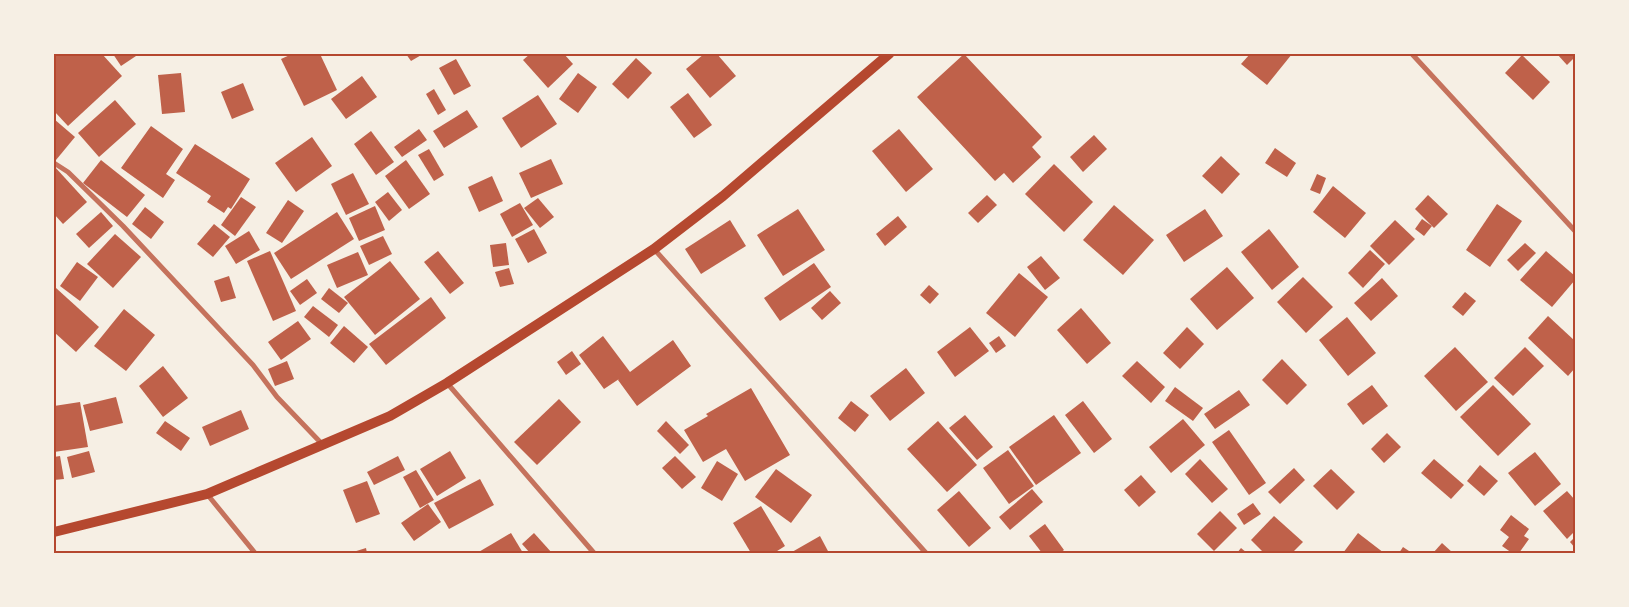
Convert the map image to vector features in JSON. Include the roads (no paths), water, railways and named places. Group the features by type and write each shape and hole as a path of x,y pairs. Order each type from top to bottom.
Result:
{"main road":[{"path":"54,532 207,494 390,416 447,383 654,249 723,196 889,54"}],"street":[{"path":"1412,54 1575,231"},
{"path":"54,163 68,172 123,226 253,364 278,396 323,445"},
{"path":"654,249 926,553"},
{"path":"447,383 594,553"},
{"path":"207,494 255,553"}]}
